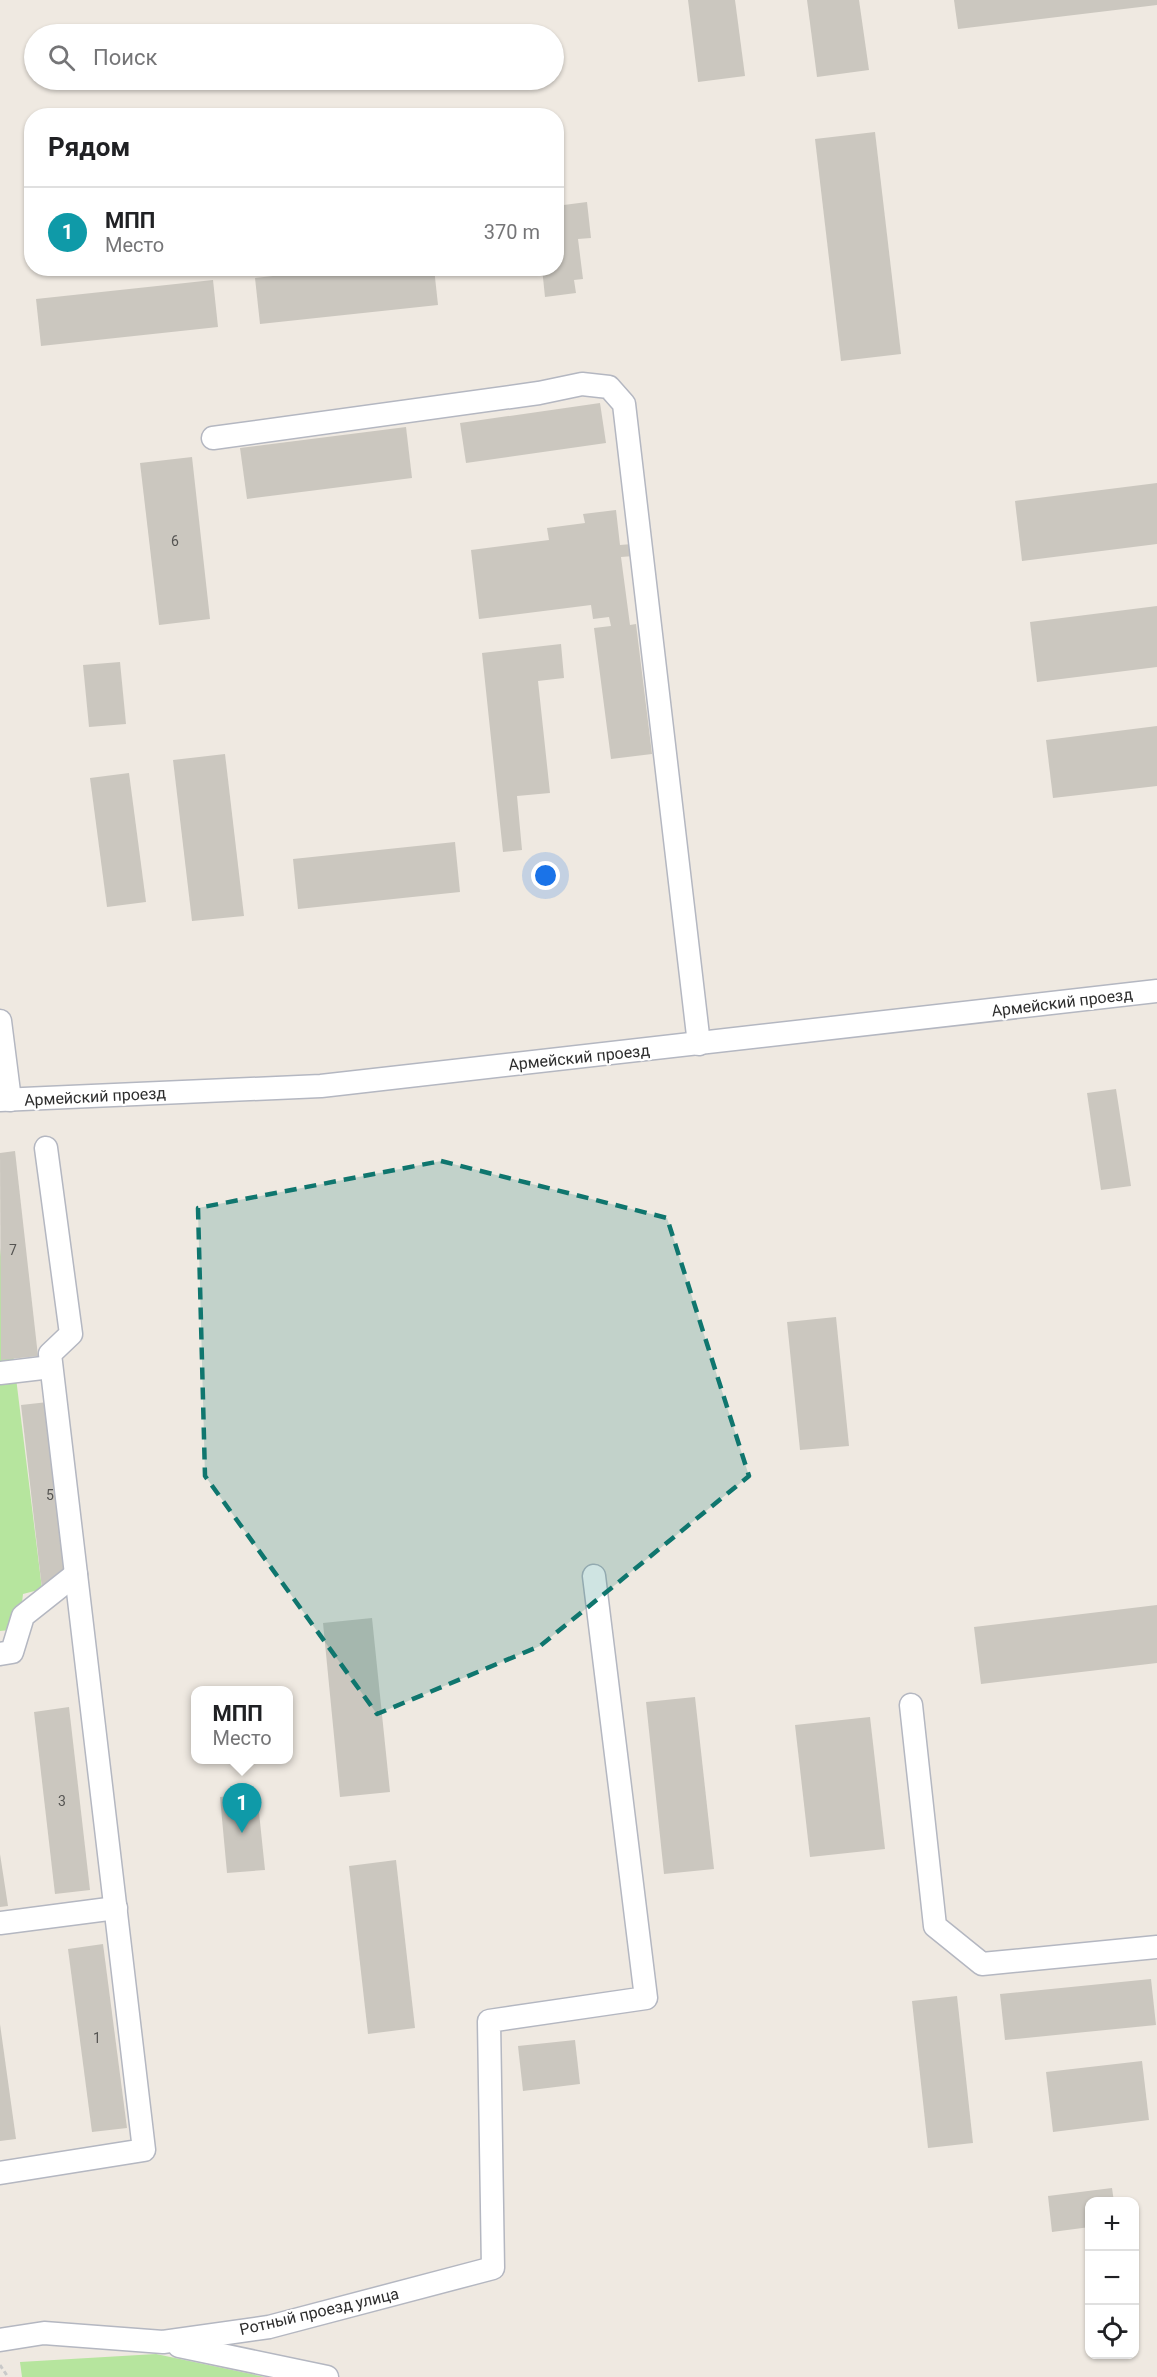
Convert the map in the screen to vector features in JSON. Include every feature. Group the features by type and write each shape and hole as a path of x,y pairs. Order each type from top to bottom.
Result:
{"street":[{"path":"213,438 539,393 582,384 609,387 624,404 699,1044"},
{"name":"Армейский проезд","path":"5,1100 321,1086 1157,991"},
{"path":"0,1021 5,1100"},
{"path":"0,2173 144,2150 51,1367 50,1354 71,1334 46,1148"},
{"path":"0,1373 51,1367"},
{"path":"0,1654 12,1652 23,1616 76,1574"},
{"name":"Ротный проезд улица","path":"0,2340 44,2333 163,2342 269,2326 493,2268 489,2021 646,1998 594,1576"},
{"path":"911,1705 934,1926 982,1964 1157,1947"},
{"path":"0,1923 116,1908"},
{"path":"163,2342 327,2377"}],"path":[{"path":"0,2365 8,2377"}],"highlighted area":[{"path":"441,1161 667,1218 749,1476 540,1646 377,1714 205,1476 198,1208"}],"green space":[{"path":"0,1248 42,1589 23,1594 19,1629 0,1631"},
{"path":"156,2354 265,2377 22,2377 20,2362"}],"building":[{"path":"688,0 735,0 745,76 698,82"},
{"path":"807,0 859,0 869,70 817,77"},
{"path":"954,0 1157,0 1157,5 958,29"},
{"path":"875,132 901,354 841,361 815,139"},
{"path":"587,202 591,238 578,239 583,279 574,280 576,293 545,297 543,276 564,276 564,205"},
{"path":"273,276 435,276 438,305 260,324 255,278"},
{"path":"213,280 218,327 41,346 36,299"},
{"path":"600,403 606,443 466,463 460,423"},
{"path":"406,427 412,478 247,499 240,448"},
{"path":"192,457 210,619 159,625 140,463"},
{"path":"1157,483 1157,544 1022,561 1015,501"},
{"path":"616,510 620,545 632,544 634,556 621,557 630,625 636,624 652,754 611,759 594,628 611,626 609,617 593,619 591,605 479,619 471,550 549,540 547,528 585,523 583,514"},
{"path":"1157,606 1157,667 1037,682 1030,622"},
{"path":"561,644 564,678 538,681 550,793 517,796 522,850 503,852 482,653"},
{"path":"120,662 126,724 89,727 83,665"},
{"path":"1157,726 1157,786 1053,798 1046,740"},
{"path":"225,754 244,916 192,921 173,760"},
{"path":"129,773 146,902 107,907 90,778"},
{"path":"455,842 460,892 298,909 293,859"},
{"path":"1116,1089 1131,1186 1101,1190 1087,1093"},
{"path":"15,1151 38,1356 1,1360 0,1153"},
{"path":"836,1317 849,1446 800,1450 787,1322"},
{"path":"57,1401 78,1585 42,1589 21,1405"},
{"path":"1157,1605 1157,1663 981,1684 974,1627"},
{"path":"372,1618 390,1792 340,1797 323,1623"},
{"path":"695,1697 714,1869 664,1874 646,1702"},
{"path":"69,1707 90,1890 55,1894 34,1712"},
{"path":"870,1717 885,1849 810,1857 795,1725"},
{"path":"257,1793 265,1870 227,1873 220,1797"},
{"path":"0,1854 8,1906 0,1907"},
{"path":"396,1860 415,2028 368,2034 349,1866"},
{"path":"103,1944 127,2128 92,2132 68,1949"},
{"path":"1151,1979 1156,2025 1005,2040 1000,1994"},
{"path":"957,1996 973,2143 928,2148 912,2001"},
{"path":"0,2024 16,2139 0,2141"},
{"path":"575,2040 580,2084 523,2091 518,2046"},
{"path":"1142,2061 1149,2120 1053,2132 1046,2072"},
{"path":"1112,2188 1113,2197 1085,2197 1085,2228 1052,2232 1048,2196"}],"place":[{"name":"МПП","path":"242,1833"}]}
